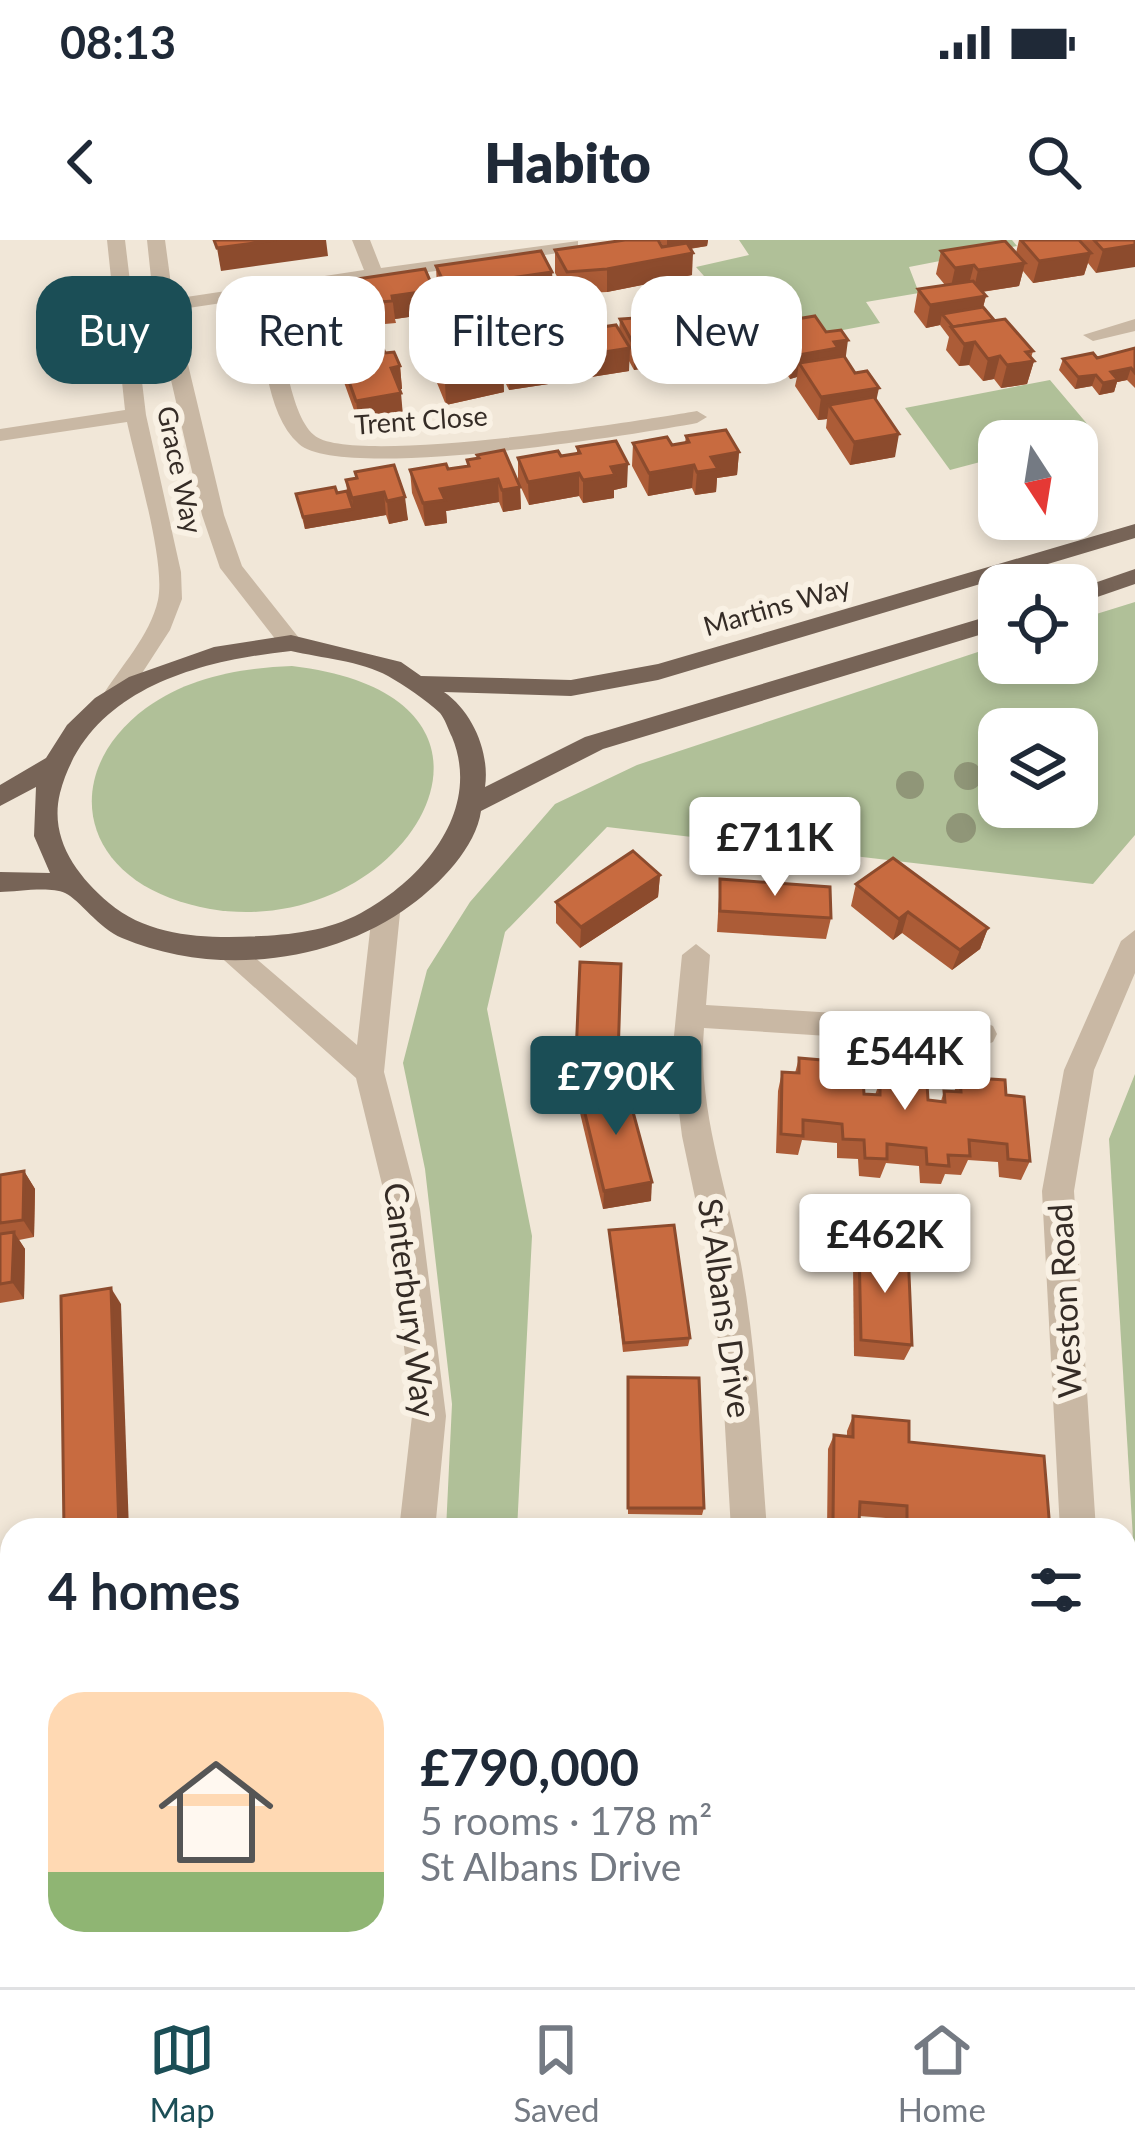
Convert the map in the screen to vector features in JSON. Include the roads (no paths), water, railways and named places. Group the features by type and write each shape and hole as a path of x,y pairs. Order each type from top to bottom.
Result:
{"main road":[{"name":"Martins Way","path":"426,683 571,688 658,672 1016,570 1135,531"},
{"path":"1098,589 1135,576"},
{"path":"0,882 68,883 108,918 163,942 229,952 284,949 338,935 386,913 430,881 460,844 476,803 594,743 978,627"},
{"name":"Martins Way","path":"68,883 49,845 45,804 56,764 80,729 112,698 152,674 243,646 291,643 341,648 387,662 426,683 459,717 477,758 476,803"},
{"name":"Martins Way","path":"0,797 56,764"}],"street":[{"name":"Grace Way","path":"112,698 158,630 170,599 163,530 136,416 121,318 116,240"},
{"name":"Grace Way","path":"156,240 160,276"},
{"path":"361,240 375,275"},
{"path":"368,276 572,244"},
{"path":"1093,335 1135,326"},
{"name":"Grace Way","path":"182,384 213,514 231,568 291,643"},
{"name":"Trent Close","path":"282,384 290,421 309,443 324,449 394,454 613,432 698,417"},
{"path":"0,435 136,416"},
{"name":"Canterbury Way","path":"386,913 369,1072 404,1209 430,1416 418,1518"},
{"name":"Weston Road","path":"1077,1518 1058,1191 1079,1070 1135,940"},
{"path":"229,952 369,1072"},
{"name":"St Albans Drive","path":"696,955 687,1056 697,1136 725,1264 739,1375 748,1518"},
{"path":"690,1016 983,1034"}]}
